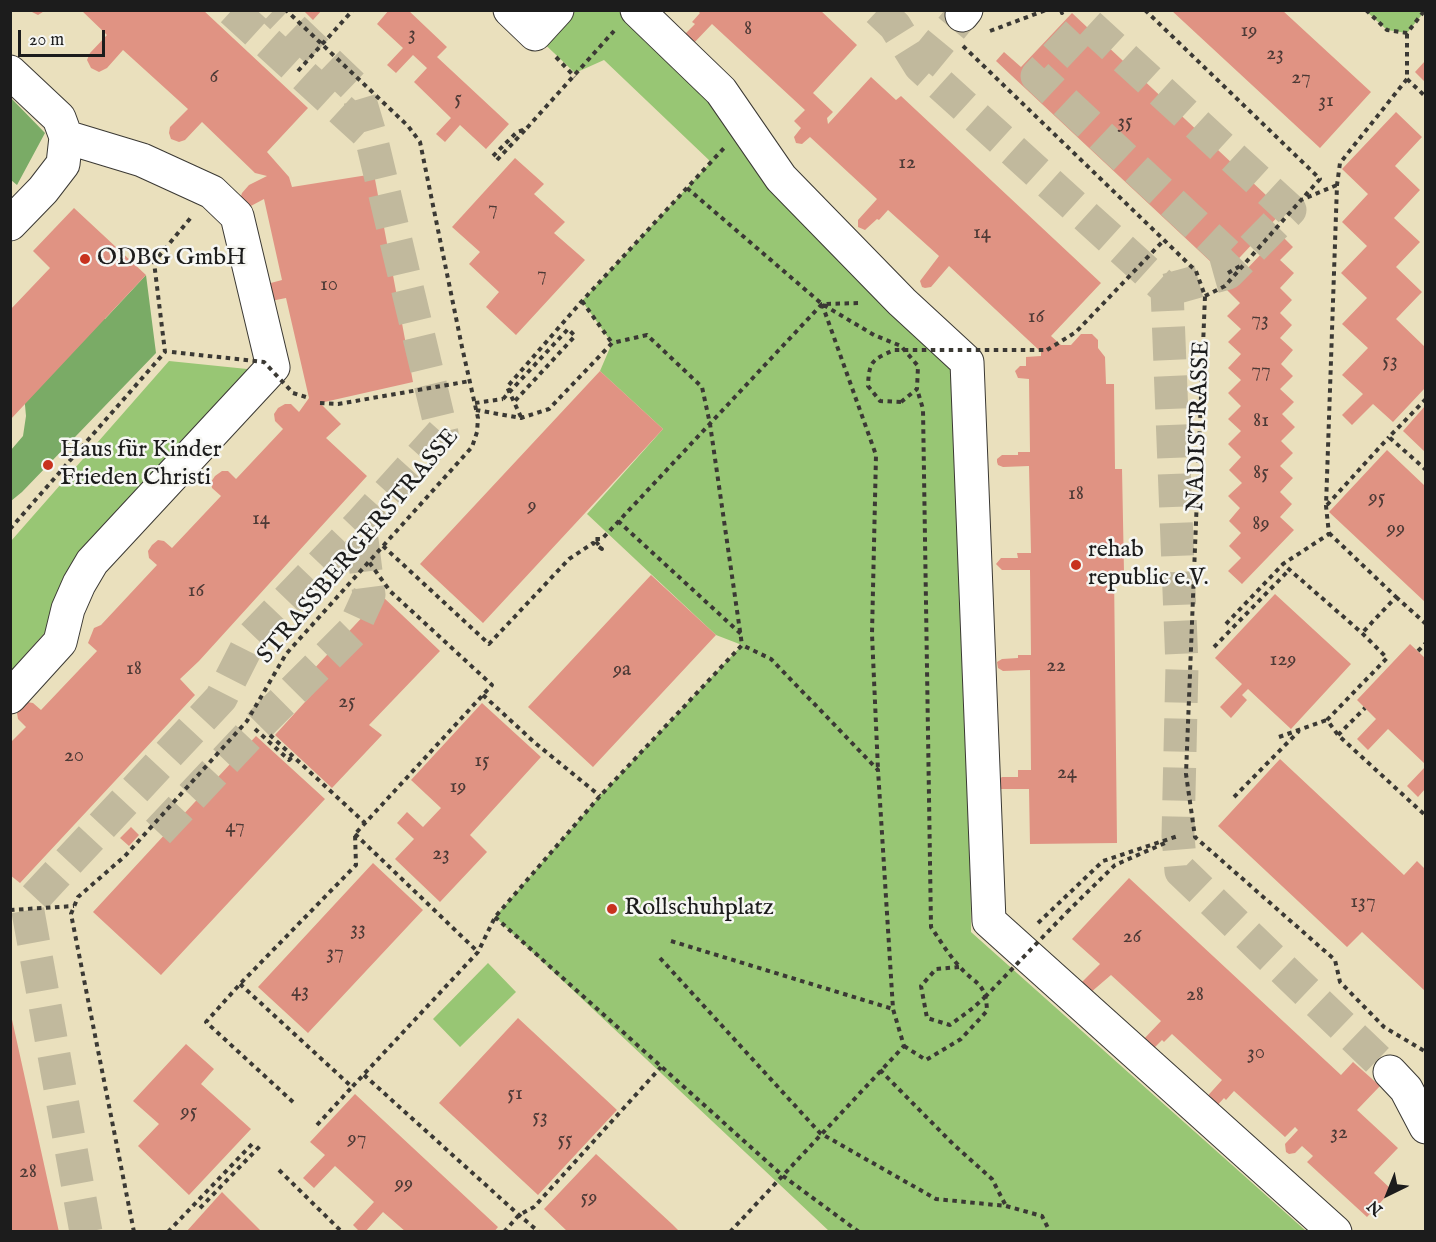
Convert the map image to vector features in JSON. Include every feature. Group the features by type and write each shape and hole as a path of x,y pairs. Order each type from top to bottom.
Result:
{"street":[{"path":"510,10 535,34 557,10"},
{"path":"628,19 721,91 781,178 902,302 967,362 989,921 1335,1232"},
{"path":"10,72 59,118 66,137 63,164 43,190 10,224"},
{"path":"10,697 60,642 68,609 79,584 93,562 273,366 237,216 212,192 142,160 66,137"},
{"path":"1390,1072 1406,1089 1425,1127"}],"path":[{"name":"STRASSBERGERSTRASSE","path":"74,906 78,897 125,856 247,721 286,654 472,447 477,432 478,418 420,142 408,126 286,10"},
{"path":"298,71 352,10"},
{"path":"967,26 1046,10"},
{"path":"1061,10 1062,13 1066,10"},
{"path":"1145,10 1320,179 1225,286 1205,296"},
{"path":"1366,10 1387,30 1407,33"},
{"path":"1419,10 1419,18"},
{"path":"1425,10 1407,33 1407,79 1340,163 1337,185 1326,506 1329,534 1425,624"},
{"path":"497,160 628,19"},
{"name":"NADISTRASSE","path":"967,26 1164,240 1196,271 1205,296 1186,774 1195,837 1335,960 1340,982 1384,1027 1425,1052"},
{"path":"1407,79 1425,97"},
{"path":"521,418 507,387 582,301 745,125"},
{"path":"493,156 517,132 526,129"},
{"path":"1301,200 1337,185"},
{"path":"687,188 822,304 874,335 901,346 918,366 917,389 923,409 931,927 960,967 977,981 986,996 987,1011 961,1039 926,1060 904,1046 893,1009 872,634 876,455 822,304"},
{"path":"10,529 165,352 154,262 212,192"},
{"path":"917,389 902,402 880,401 868,386 869,369 874,359 894,350 1047,350 1076,332 1164,240"},
{"path":"1228,273 1256,251"},
{"path":"582,301 612,343"},
{"path":"383,546 489,644 569,560 593,543 602,549 594,538 602,539 822,304"},
{"path":"475,403 503,399 568,329 575,336 514,402"},
{"path":"317,1125 478,952 495,917 600,796 742,645 710,424 702,387 648,335 612,343 549,409 521,418 476,410"},
{"path":"165,352 264,362 293,393 309,398"},
{"path":"320,403 338,404 470,381"},
{"path":"1326,506 1425,399"},
{"path":"1389,437 1425,470"},
{"path":"618,521 741,634"},
{"path":"1226,624 1283,564 1329,534"},
{"path":"293,1102 206,1022 356,865 355,834 492,685 390,591 369,562"},
{"path":"1279,737 1327,720 1387,658 1283,564"},
{"path":"1214,647 1290,569"},
{"path":"1362,633 1396,597"},
{"path":"1418,651 1425,643"},
{"path":"742,645 771,659 878,770"},
{"path":"483,695 534,742 600,796"},
{"path":"1338,735 1365,708"},
{"path":"1327,720 1338,735 1425,816"},
{"path":"255,729 289,760 293,756"},
{"path":"1234,797 1299,731"},
{"path":"270,735 365,823"},
{"path":"355,834 478,952"},
{"path":"1017,945 1103,861 1178,836"},
{"path":"960,967 936,969 921,986 927,1018 950,1025 973,1008 1115,865 1169,841"},
{"path":"10,910 74,906 71,914 134,1232"},
{"path":"495,917 783,1176 859,1232"},
{"path":"671,941 893,1009"},
{"path":"660,958 820,1133 936,1199 1006,1206 1042,1216 1050,1232"},
{"path":"240,984 352,1087"},
{"path":"730,1232 820,1133 904,1046"},
{"path":"504,1232 519,1215 534,1207 661,1067"},
{"path":"880,1070 952,1144 992,1179 1006,1206"},
{"path":"364,1075 539,1232"},
{"path":"168,1232 254,1142"},
{"path":"200,1208 260,1146"},
{"path":"279,1170 342,1232"}],"green space":[{"path":"510,11 637,11 967,362 971,932 1306,1231 829,1231 495,917 600,796 742,645 716,635 587,514 663,429 600,371 612,343 582,301 711,162 604,60 575,73"},
{"path":"1366,11 1425,11 1407,33 1387,30"},
{"path":"11,98 45,133 17,185 11,180"},
{"path":"146,275 156,353 11,501 11,450 23,436 26,416 23,383 83,317 105,319"},
{"path":"169,361 257,370 48,629 11,671 11,541"},
{"path":"488,963 516,992 460,1047 433,1019"}],"building":[{"path":"28,10 46,10 38,15"},
{"path":"81,10 203,10 308,108 267,152 289,177 292,187 374,174 413,382 320,403 341,424 326,438 367,476 180,679 195,695 20,883 10,875 10,743 26,727 18,719 17,713 27,702 33,703 41,710 97,651 88,643 94,628 101,625 157,565 149,558 148,551 152,545 158,540 164,541 172,548 221,496 212,488 211,482 215,476 222,471 228,471 236,479 283,429 275,421 274,414 278,408 291,404 299,412 309,398 286,298 271,301 267,284 282,280 264,199 249,207 240,199 249,185 267,176 255,173 202,122 185,140 179,142 171,139 170,127 188,109 123,50 107,68 99,72 91,68 87,60 90,53 107,35"},
{"path":"303,10 322,10 313,20"},
{"path":"389,10 408,10 447,47 437,57 509,124 486,149 460,125 445,142 436,134 451,118 414,82 427,68 413,55 396,73 387,65 403,48 377,24"},
{"path":"697,10 820,10 857,45 813,93 833,112 827,118 828,124 871,77 896,100 901,96 1101,283 1051,336 1061,345 1071,345 1081,334 1092,334 1098,340 1098,348 1105,357 1106,384 1114,384 1115,469 1122,469 1124,572 1114,572 1117,843 1030,844 1029,789 1001,789 998,787 999,779 1002,777 1018,777 1018,770 1031,770 1030,670 1003,671 998,668 997,662 1002,659 1018,658 1018,655 1031,655 1030,570 1002,570 996,564 1001,558 1018,558 1017,553 1031,553 1029,466 1003,467 998,465 997,459 1002,455 1030,452 1029,379 1018,378 1015,371 1020,366 1026,366 1026,357 1041,356 1041,352 949,266 931,287 922,287 920,281 939,256 888,210 865,230 858,227 858,220 877,199 810,137 802,144 796,143 794,137 801,128 794,121 805,110 712,24 692,45 683,36 695,24 692,22 700,13"},
{"path":"1171,10 1282,10 1371,92 1320,148"},
{"path":"1072,13 1283,211 1228,270 1216,258 1212,263 996,61 1004,52 1021,67"},
{"path":"1425,61 1425,82 1415,72"},
{"path":"1396,112 1422,137 1395,166 1420,190 1394,218 1420,242 1396,267 1422,292 1396,319 1425,347 1425,388 1393,422 1373,404 1352,425 1342,415 1363,394 1342,375 1368,348 1342,324 1367,298 1341,273 1367,246 1342,222 1368,194 1342,169"},
{"path":"515,158 544,184 534,194 565,222 554,233 585,260 516,335 486,307 499,292 469,264 480,252 452,227"},
{"path":"74,208 146,275 10,420 10,310 50,268 33,251"},
{"path":"1280,234 1293,247 1280,260 1294,273 1280,288 1292,300 1280,313 1292,325 1280,338 1293,350 1281,364 1293,376 1280,389 1294,402 1282,414 1295,427 1281,441 1293,453 1280,466 1293,478 1280,492 1292,504 1280,517 1294,530 1242,584 1228,571 1241,558 1229,546 1241,533 1229,521 1240,508 1228,496 1242,483 1229,470 1241,457 1228,444 1241,431 1228,419 1241,406 1228,393 1241,380 1228,368 1241,354 1228,342 1241,329 1227,316 1240,303 1227,290"},
{"path":"600,371 663,429 483,623 420,564"},
{"path":"1425,406 1425,452 1403,431"},
{"path":"1387,450 1425,486 1425,602 1329,512"},
{"path":"651,575 716,635 593,767 528,707"},
{"path":"1275,594 1351,664 1291,729 1248,689 1242,695 1247,700 1231,718 1220,707 1242,684 1215,658"},
{"path":"382,596 440,651 369,725 382,735 332,788 275,735 324,681 312,671"},
{"path":"1410,644 1425,658 1425,764 1388,729 1368,750 1357,739 1376,719 1357,700"},
{"path":"482,703 541,757 470,835 487,852 440,902 395,859 414,839 397,823 407,812 423,827 441,808 411,780"},
{"path":"256,736 325,799 161,975 93,912"},
{"path":"1280,759 1404,875 1417,861 1425,869 1425,991 1362,932 1347,947 1218,826"},
{"path":"1425,767 1425,789 1418,797 1407,786"},
{"path":"131,827 139,835 129,846 120,838"},
{"path":"373,863 423,910 308,1033 258,987"},
{"path":"1129,878 1341,1075 1353,1062 1380,1086 1357,1110 1398,1148 1374,1173 1392,1190 1367,1217 1307,1162 1313,1156 1302,1146 1295,1153 1286,1152 1285,1144 1298,1130 1295,1127 1285,1137 1234,1091 1213,1110 1203,1101 1222,1080 1172,1034 1151,1051 1141,1042 1161,1021 1111,975 1090,993 1080,984 1100,964 1072,939"},
{"path":"11,1015 59,1232 10,1232"},
{"path":"518,1018 617,1110 538,1195 439,1103"},
{"path":"186,1044 214,1069 201,1084 251,1129 189,1195 138,1146 159,1124 133,1101"},
{"path":"355,1094 498,1227 494,1232 406,1232 383,1212 365,1232 360,1232 353,1225 374,1202 335,1166 314,1188 303,1178 325,1155 310,1142"},
{"path":"596,1154 680,1232 568,1232 544,1209"},
{"path":"222,1192 262,1232 186,1232"}],"tunnel":[{"path":"232,10 371,137"},
{"path":"86,1232 27,906 221,698 252,637 360,524 442,433 371,137 357,90 274,10"},
{"path":"878,10 895,26 920,66 1167,290 1182,666 1178,836 1181,871 1390,1072"},
{"path":"920,66 962,15"},
{"path":"1167,290 1228,273 1290,210 1087,23 1037,76 1227,254"},
{"path":"158,832 255,729 352,632 369,595 360,524"}],"place":[{"name":"ODBG GmbH","path":"85,259"},
{"name":"Haus für Kinder Frieden Christi","path":"48,465"},
{"name":"rehab republic e.V.","path":"1076,565"},
{"name":"Rollschuhplatz","path":"612,909"}]}
